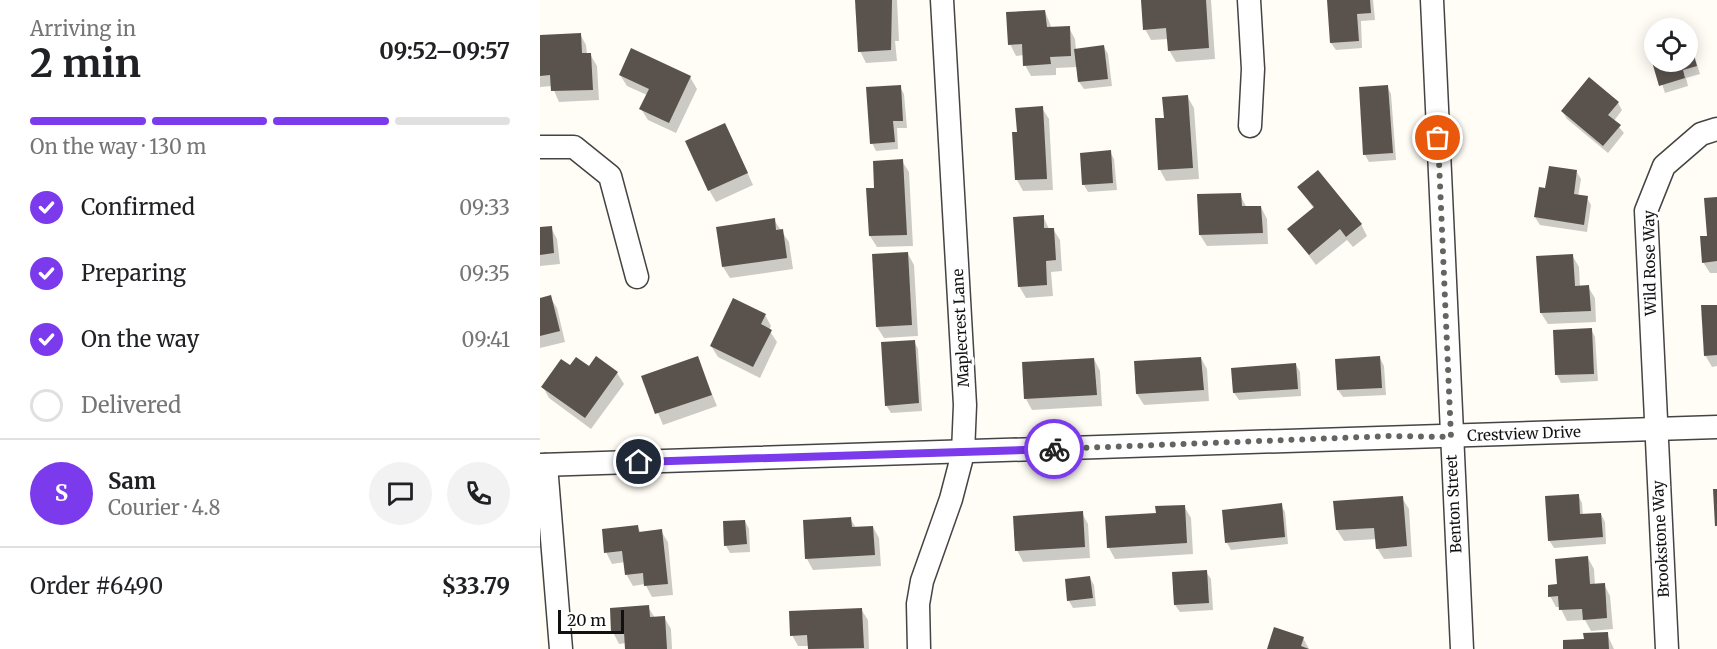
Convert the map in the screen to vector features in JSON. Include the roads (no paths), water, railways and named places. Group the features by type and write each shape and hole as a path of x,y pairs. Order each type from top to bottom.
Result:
{"street":[{"name":"Maplecrest Lane","path":"919,649 918,604 922,581 951,499 963,453 965,405 942,0"},
{"path":"1249,0 1253,69 1250,126"},
{"name":"Benton Street","path":"1431,0 1462,649"},
{"name":"Wild Rose Way","path":"1656,429 1646,211 1664,166 1701,134 1717,129"},
{"path":"540,147 574,147 610,176 637,277"},
{"name":"Crestview Drive","path":"543,465 963,453 1391,436 1451,437 1717,428"},
{"name":"Brookstone Way","path":"1656,429 1667,649"},
{"path":"543,465 561,649"}]}
